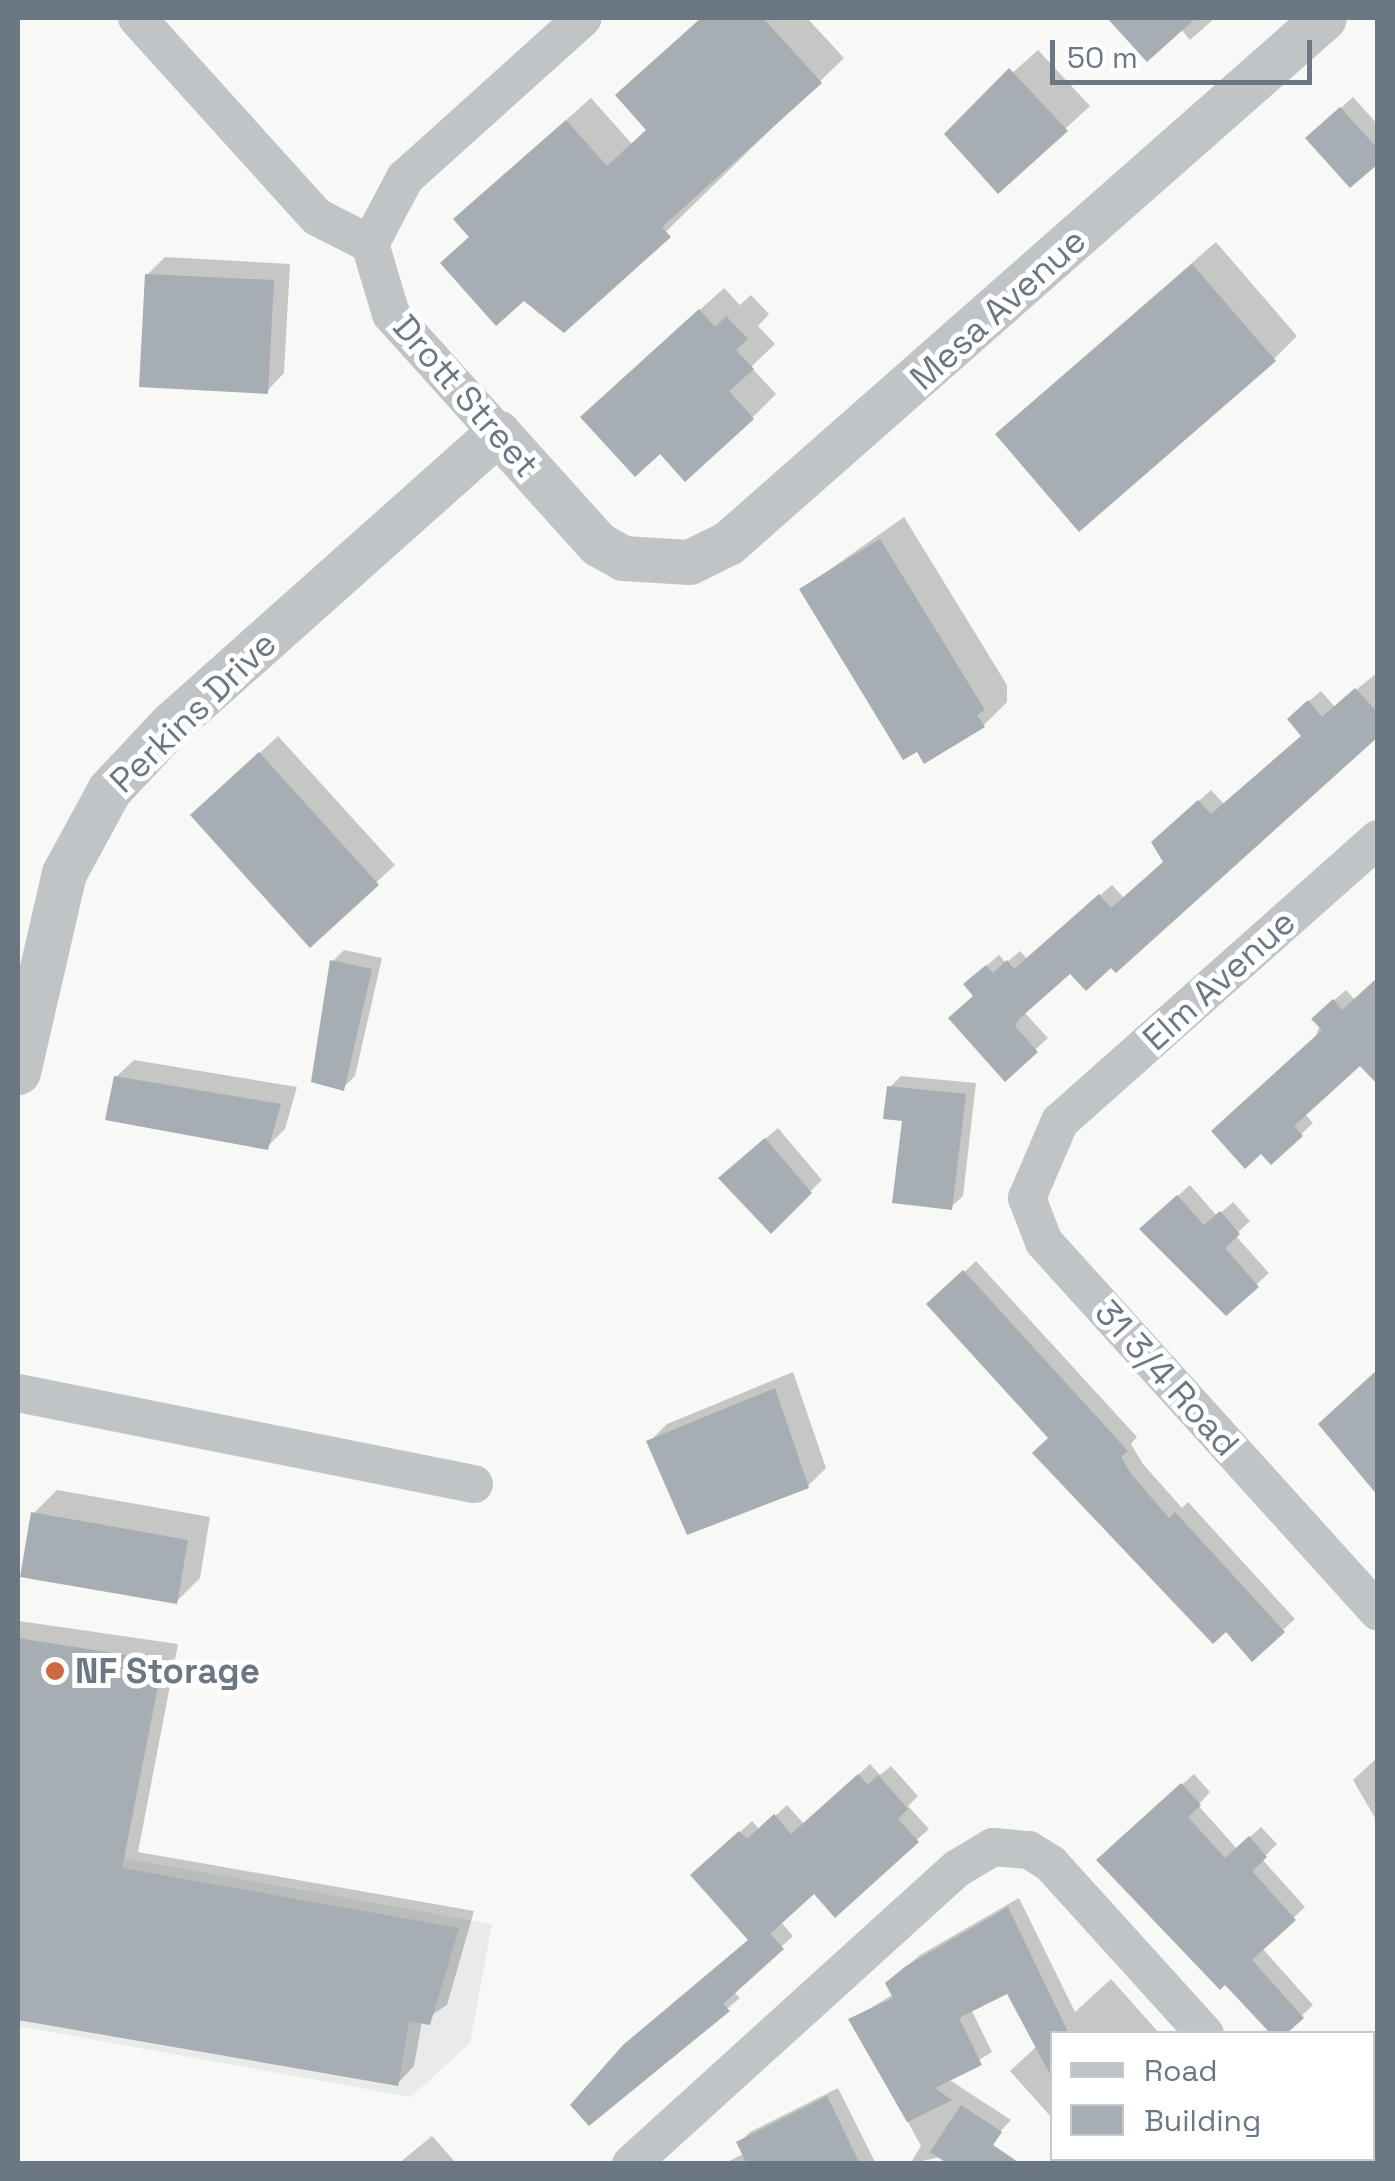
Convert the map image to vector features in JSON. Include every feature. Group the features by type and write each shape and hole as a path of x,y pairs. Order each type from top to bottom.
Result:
{"street":[{"path":"138,18 317,217 370,244 405,178 583,18"},
{"name":"Mesa Avenue","path":"654,566 689,562 760,522 1324,18"},
{"name":"Drott Street","path":"370,244 391,314 598,544 654,566"},
{"name":"Perkins Drive","path":"18,1072 64,873 109,790 171,724 498,434"},
{"name":"Elm Avenue","path":"1060,1121 1378,838"},
{"name":"31 3/4 Road","path":"1060,1121 1027,1198 1044,1242 1378,1611"},
{"path":"18,1393 474,1484"},
{"path":"631,2164 958,1868 993,1847 1030,1850 1051,1864 1202,2031"}],"shaded area":[{"path":"18,1839 492,1924 470,2043 411,2097 18,2026"}],"building":[{"path":"701,18 763,18 822,83 662,227 671,237 564,333 524,301 496,326 440,263 469,237 453,219 566,120 607,166 646,130 615,95"},
{"path":"1107,18 1196,18 1147,62"},
{"path":"1009,68 1068,131 998,194 944,134"},
{"path":"1340,107 1378,149 1378,164 1350,188 1305,138"},
{"path":"1192,264 1276,361 1079,532 995,434"},
{"path":"145,274 274,280 268,394 139,387"},
{"path":"699,309 715,327 726,316 748,339 736,350 754,369 729,391 754,419 685,482 660,454 635,477 580,417"},
{"path":"880,539 985,710 977,715 985,727 924,764 917,752 903,760 799,589"},
{"path":"1355,688 1378,713 1378,737 1116,973 1111,968 1086,991 1070,974 1019,1019 1015,1026 1038,1052 1005,1082 948,1018 973,996 963,984 986,965 993,973 1007,960 1014,969 1099,894 1111,908 1163,862 1151,842 1198,800 1211,814 1301,736 1287,719 1308,700 1322,717"},
{"path":"259,752 379,885 310,948 190,815"},
{"path":"330,960 372,969 344,1091 311,1082"},
{"path":"1378,977 1378,1085 1360,1066 1294,1126 1303,1136 1271,1165 1261,1154 1245,1169 1211,1131 1322,1030 1311,1019 1333,999 1342,1010"},
{"path":"114,1076 281,1104 268,1150 105,1120"},
{"path":"887,1086 966,1094 952,1210 892,1203 902,1121 883,1119"},
{"path":"765,1138 812,1193 771,1234 718,1178"},
{"path":"1177,1195 1204,1225 1220,1211 1240,1234 1225,1248 1259,1287 1226,1316 1139,1229"},
{"path":"963,1270 1128,1451 1121,1457 1132,1475 1169,1518 1175,1512 1285,1632 1252,1662 1226,1632 1213,1644 1032,1453 1048,1438 926,1304"},
{"path":"1378,1369 1378,1496 1318,1424"},
{"path":"775,1388 809,1488 687,1535 646,1441"},
{"path":"31,1512 188,1540 177,1604 20,1577"},
{"path":"18,1638 163,1661 122,1868 459,1928 430,2025 409,2021 398,2086 18,2020"},
{"path":"858,1774 868,1785 878,1775 908,1809 898,1819 919,1842 835,1918 814,1894 770,1934 784,1949 723,2004 730,2011 589,2126 570,2105 623,2045 748,1940 690,1875 739,1831 747,1839 774,1814 791,1834"},
{"path":"1181,1783 1201,1805 1188,1817 1225,1858 1249,1836 1267,1857 1252,1871 1296,1920 1252,1960 1304,2018 1289,2031 1268,2031 1225,1985 1220,1990 1096,1860"},
{"path":"1008,1907 1068,2031 1050,2031 1050,2074 1007,1994 959,2018 982,2065 935,2088 952,2100 907,2122 848,2019 893,1998 885,1983 906,1966"},
{"path":"827,2096 860,2164 747,2164 736,2142"},
{"path":"961,2105 1002,2132 993,2145 1021,2164 948,2164 930,2152"}],"place":[{"name":"NF Storage","path":"55,1671"}]}
